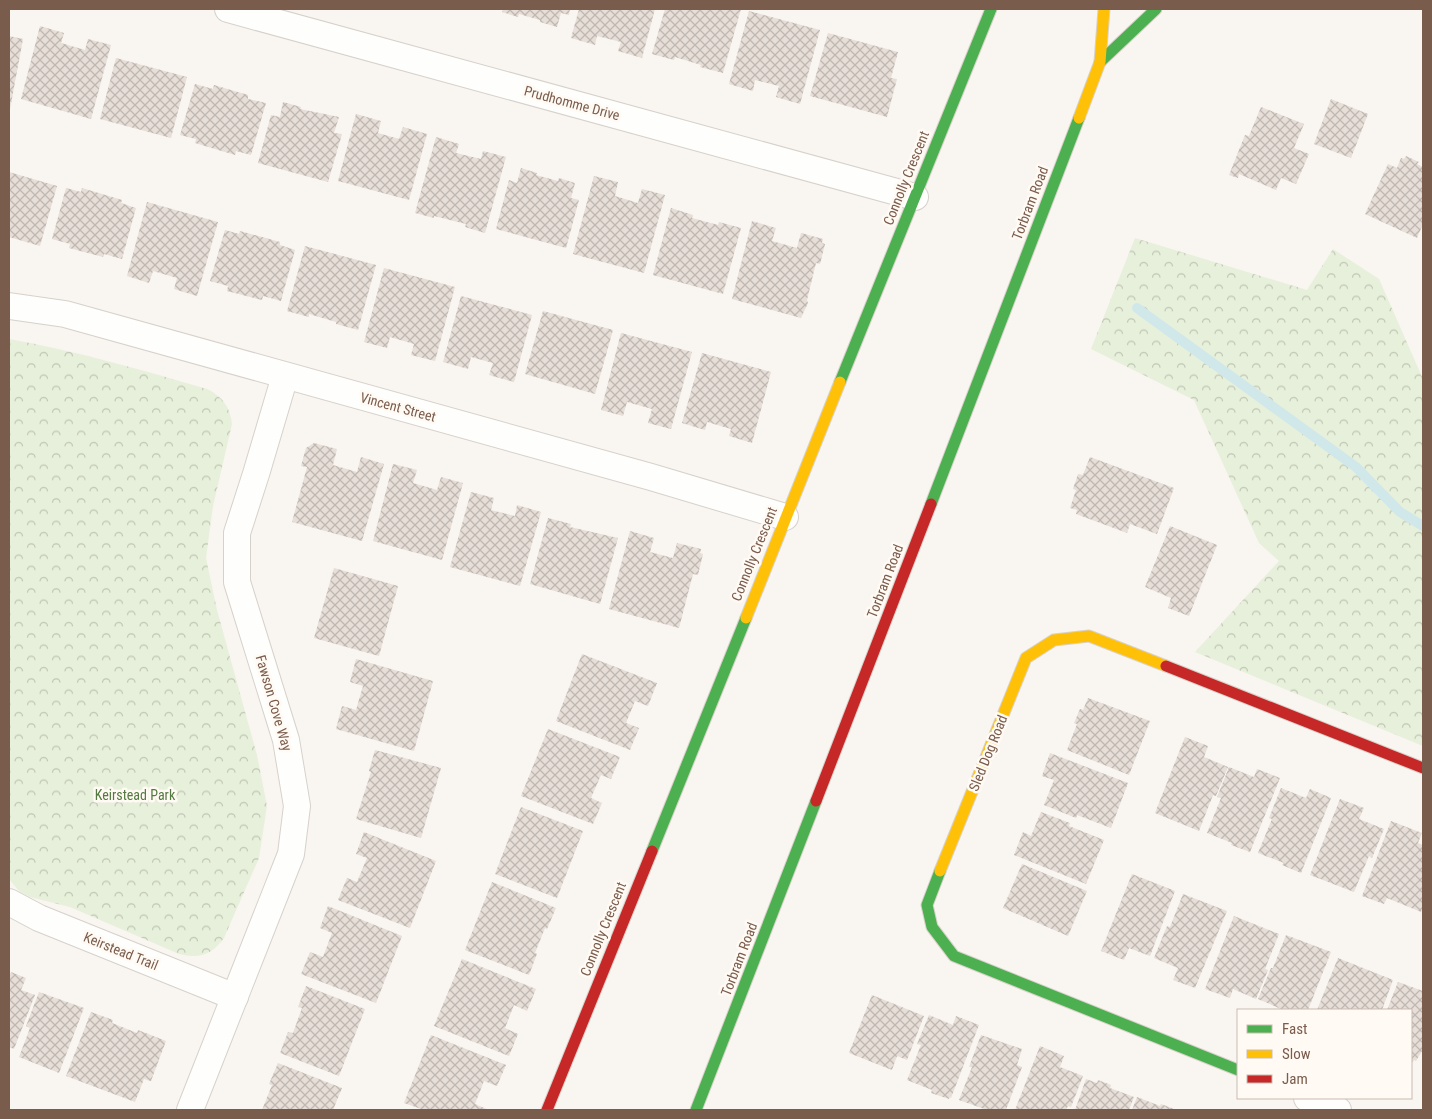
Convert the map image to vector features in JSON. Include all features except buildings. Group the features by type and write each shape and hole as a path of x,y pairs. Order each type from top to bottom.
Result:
{"street":[{"name":"Prudhomme Drive","path":"228,9 915,197"},
{"name":"Connolly Crescent","path":"546,1110 991,9"},
{"name":"Torbram Road","path":"696,1110 1100,62 1104,9"},
{"name":"Torbram Road","path":"1100,62 1156,9"},
{"name":"Vincent Street","path":"9,306 65,314 651,477 786,517"},
{"name":"Fawson Cove Way","path":"190,1110 291,854 297,806 286,740 237,582 237,533 285,376"},
{"name":"Sled Dog Road","path":"1237,1070 954,956 932,928 927,905 1026,658 1054,640 1089,636 1423,768"},
{"name":"Keirstead Trail","path":"9,902 39,918 235,997"},
{"path":"1310,1099 1338,1110"}],"green space":[{"path":"1135,238 1307,290 1333,249 1379,279 1423,379 1423,746 1195,652 1279,561 1259,543 1194,400 1091,349"},
{"name":"Keirstead Park","path":"9,339 84,355 207,389 225,403 230,412 232,424 213,506 206,558 217,610 257,755 267,806 259,858 224,938 210,952 199,956 179,954 70,907 30,897 19,891 9,879"}],"waterway":[{"path":"1137,308 1356,467 1400,512 1423,526"}],"traffic: fast":[{"path":"840,382 991,9"},
{"path":"1100,62 1156,9"},
{"path":"931,504 1079,118"},
{"path":"652,851 746,618"},
{"path":"696,1110 816,801"},
{"path":"940,871 927,905 932,927 954,956 1237,1070"}],"traffic: slow":[{"path":"1079,118 1100,62 1104,9"},
{"path":"746,618 840,382"},
{"path":"940,871 1026,658 1054,640 1089,636 1166,666"}],"traffic: jam":[{"path":"816,801 931,504"},
{"path":"1166,666 1423,768"},
{"path":"547,1110 652,851"}]}
